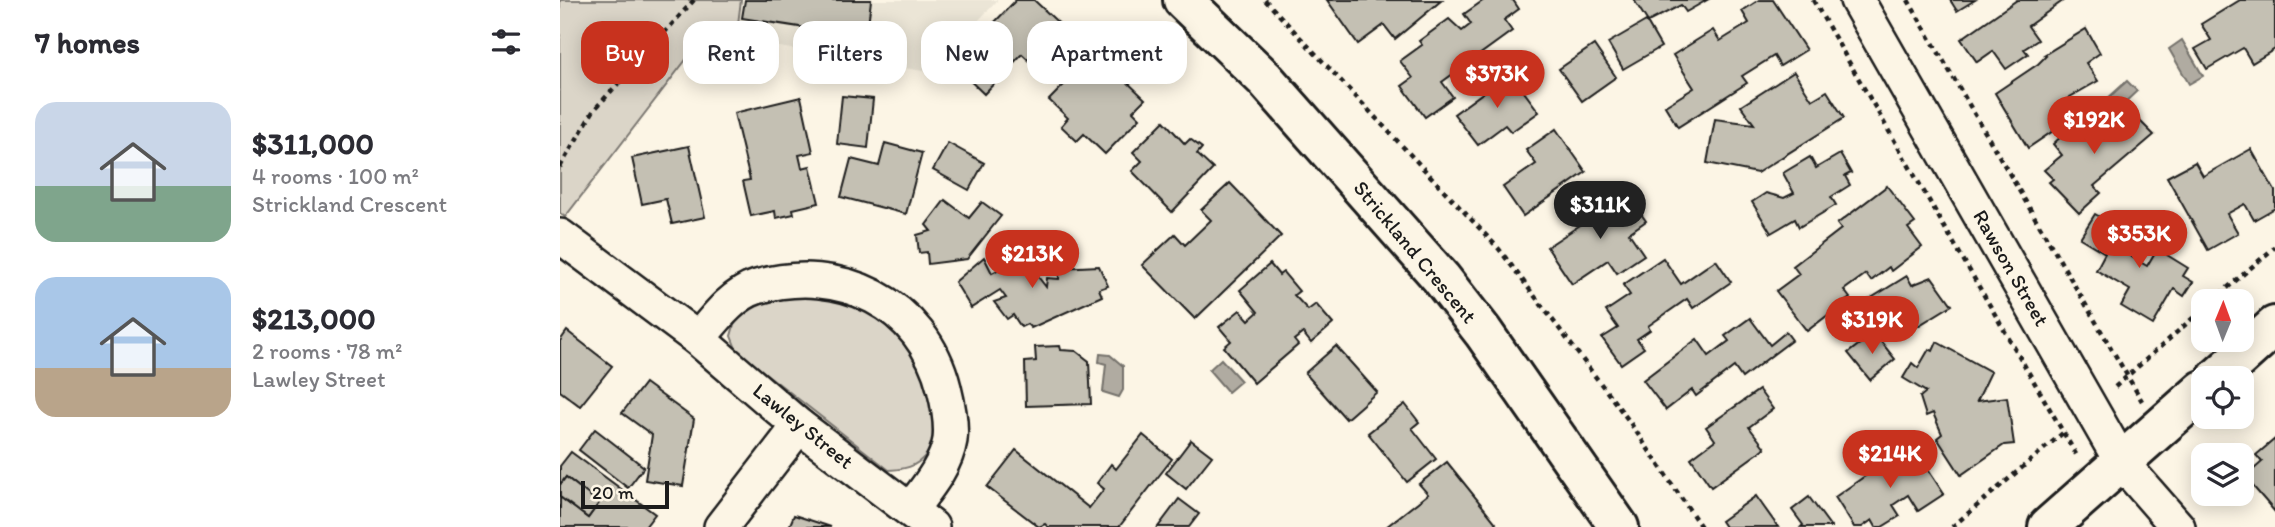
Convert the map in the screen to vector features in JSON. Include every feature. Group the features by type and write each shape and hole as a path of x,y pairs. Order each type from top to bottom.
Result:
{"street":[{"name":"Strickland Crescent","path":"1183,0 1265,79 1441,278 1483,332 1619,527"},
{"name":"Rawson Street","path":"1857,0 2093,409 2109,475 2178,527"},
{"name":"Lawley Street","path":"560,236 698,339 799,426 922,518 950,441 948,402 938,364 924,338 881,299 853,286 823,281 755,287 727,305 698,339"},
{"path":"2230,366 2275,326"},
{"path":"2048,527 2191,401"},
{"path":"721,527 799,426"}],"path":[{"path":"560,167 594,110 694,0"},
{"path":"1265,0 1499,249 1629,421 1702,527"},
{"path":"1812,0 2064,432 2109,475"},
{"path":"1908,0 2159,429"},
{"path":"2226,289 2275,247"},
{"path":"1952,527 2093,409 2126,375 2191,319"}],"shaded area":[{"path":"560,0 741,0 738,21 683,21 683,64 669,82 669,21 581,21 581,84 667,84 565,217 560,213"},
{"path":"744,0 998,0 978,21 921,21 921,71 907,68 907,21 793,21 793,49 779,47 779,21 740,21"},
{"path":"2182,40 2203,76 2189,84 2169,49"},
{"path":"2127,81 2137,91 2106,120 2096,109"},
{"path":"790,291 843,298 859,304 874,312 900,336 920,367 932,405 932,447 919,462 903,469 889,470 737,351 731,336 738,311"},
{"path":"1100,354 1110,355 1123,366 1123,390 1119,397 1103,392 1106,364 1099,362"},
{"path":"1221,359 1241,381 1228,392 1209,370"}],"building":[{"path":"745,0 871,0 868,21 793,21 793,26 779,24 779,21 742,18"},
{"path":"1016,0 1034,0 1056,21 1027,21 1027,59 1022,54 1013,63 1013,21 996,21"},
{"path":"1327,0 1442,0 1395,39 1384,25 1358,44"},
{"path":"1484,0 1513,0 1519,9 1504,20 1512,31 1442,82 1453,97 1425,117 1402,86 1413,78 1400,61 1422,45 1419,41 1449,19 1462,31 1471,24 1464,14"},
{"path":"1634,0 1707,0 1686,12 1681,5 1648,22"},
{"path":"1759,0 1773,0 1806,50 1780,66 1774,56 1742,76 1747,83 1678,127 1665,106 1694,88 1673,55 1713,30 1720,41 1749,23 1742,11"},
{"path":"1950,0 1975,0 1957,11"},
{"path":"2017,0 2064,0 2028,26 2038,40 2024,49 2028,54 2006,69 1993,51 1977,62 1961,39"},
{"path":"2240,0 2275,0 2275,49 2252,63 2243,48 2207,69 2195,49 2211,40 2201,24"},
{"path":"1646,21 1661,47 1623,69 1608,43"},
{"path":"2086,29 2100,53 2086,63 2098,81 2070,97 2053,131 2028,148 1995,93 2038,64 2046,56 2044,55"},
{"path":"1594,45 1616,77 1582,101 1559,69"},
{"path":"1794,72 1812,100 1827,91 1844,118 1757,173 1707,163 1715,119 1754,124 1741,106"},
{"path":"1510,73 1539,112 1511,132 1505,125 1478,145 1454,114"},
{"path":"973,84 994,84 984,94"},
{"path":"1065,84 1129,84 1145,99 1133,111 1140,118 1105,154 1084,134 1077,141 1061,126 1068,118 1049,100"},
{"path":"842,96 873,99 868,148 837,144"},
{"path":"801,97 813,152 799,155 802,168 810,166 819,203 793,209 794,214 776,218 775,211 751,216 743,181 750,180 734,113"},
{"path":"2124,105 2154,135 2094,186 2101,193 2079,213 2049,182 2053,179 2044,170 2062,155 2053,144 2079,120 2092,133"},
{"path":"1164,121 1185,144 1190,139 1202,148 1197,154 1213,169 1172,212 1132,171 1142,161 1133,152"},
{"path":"1556,129 1586,172 1523,216 1503,187 1536,164 1526,150"},
{"path":"885,143 922,153 906,214 841,197 851,159 879,166"},
{"path":"948,143 984,163 969,190 933,170"},
{"path":"689,146 705,217 672,224 666,199 642,204 632,158"},
{"path":"2251,149 2275,191 2275,208 2254,220 2245,204 2227,214 2238,233 2208,250 2167,177 2195,162 2203,176"},
{"path":"1840,154 1851,173 1845,176 1850,185 1831,197 1836,205 1799,227 1795,219 1771,233 1752,202 1766,193 1784,198 1794,193 1783,173 1810,157 1816,168"},
{"path":"1230,183 1281,236 1195,319 1142,265 1175,234 1185,245 1211,220 1201,210"},
{"path":"1887,186 1915,223 1908,228 1922,247 1891,271 1889,267 1871,281 1866,274 1844,290 1850,298 1807,331 1776,291 1799,274 1793,266 1841,229 1837,224"},
{"path":"1627,194 1646,221 1629,233 1644,255 1617,273 1608,260 1572,284 1547,247"},
{"path":"945,200 969,218 982,202 1001,216 967,259 928,264 927,252 919,253 917,235 931,231 926,225"},
{"path":"2095,214 2121,229 2115,239 2123,244 2120,250 2147,266 2154,254 2143,247 2153,231 2174,243 2167,255 2188,268 2183,276 2193,282 2184,296 2174,289 2153,325 2121,306 2130,290 2096,270 2105,253 2080,238"},
{"path":"1022,256 1046,287 1047,278 1059,279 1059,268 1099,266 1108,286 1099,289 1102,296 1031,328 1027,324 1021,327 1013,315 1007,319 994,302 1006,298 1000,290 971,308 955,282 984,257 992,273"},
{"path":"1663,258 1681,284 1716,260 1731,282 1693,308 1687,299 1648,326 1650,330 1637,339 1644,348 1621,364 1602,338 1618,328 1606,311 1630,295 1623,285"},
{"path":"1270,264 1279,275 1283,272 1299,291 1294,295 1308,310 1316,304 1333,324 1311,343 1303,333 1294,340 1298,345 1254,383 1224,347 1231,341 1219,327 1240,310 1249,320 1258,312 1240,290"},
{"path":"1907,276 1912,285 1932,277 1952,305 1908,332 1901,320 1885,329 1868,300"},
{"path":"1750,318 1770,345 1786,332 1792,340 1742,378 1734,367 1696,396 1692,390 1666,410 1643,380 1697,339 1709,356 1729,341 1725,336"},
{"path":"567,331 612,366 580,406 560,391 560,341"},
{"path":"1874,333 1895,359 1870,380 1848,353"},
{"path":"1937,342 1991,372 1977,401 2007,397 2014,444 2004,445 1961,475 1937,438 1942,434 1933,413 1926,416 1920,397 1926,392 1903,378 1912,363 1918,368 1929,349 1933,351"},
{"path":"1060,346 1061,350 1076,351 1089,361 1091,404 1026,406 1025,362 1036,361 1035,347"},
{"path":"1336,346 1377,392 1346,419 1305,373"},
{"path":"645,383 694,419 683,486 645,480 652,435 622,413"},
{"path":"1759,390 1773,409 1749,427 1765,448 1711,487 1691,458 1715,440 1706,427"},
{"path":"1405,404 1419,422 1412,428 1436,459 1407,482 1368,433"},
{"path":"595,429 644,467 628,488 579,450"},
{"path":"1143,435 1172,459 1119,527 1048,527 1045,524 1039,527 987,487 1016,450 1089,508 1104,489 1097,483 1111,464 1116,469"},
{"path":"2275,439 2275,512 2254,488 2254,469 2262,462 2256,455"},
{"path":"1191,440 1212,456 1186,489 1166,473"},
{"path":"1911,444 1944,494 1918,511 1908,495 1893,505 1900,516 1882,527 1876,527 1872,520 1862,527 1854,527 1835,497"},
{"path":"571,452 655,514 645,527 560,527 560,497 588,518 599,503 566,477 560,485 560,466"},
{"path":"1447,462 1496,523 1491,527 1386,527 1428,494 1419,484"},
{"path":"566,477 599,503 588,518 560,497 560,485"},
{"path":"1756,496 1778,527 1725,527 1721,521"},
{"path":"1809,497 1831,527 1801,527 1803,525 1792,510"},
{"path":"1179,499 1199,514 1189,527 1158,527"},
{"path":"794,515 831,527 789,527"}]}
